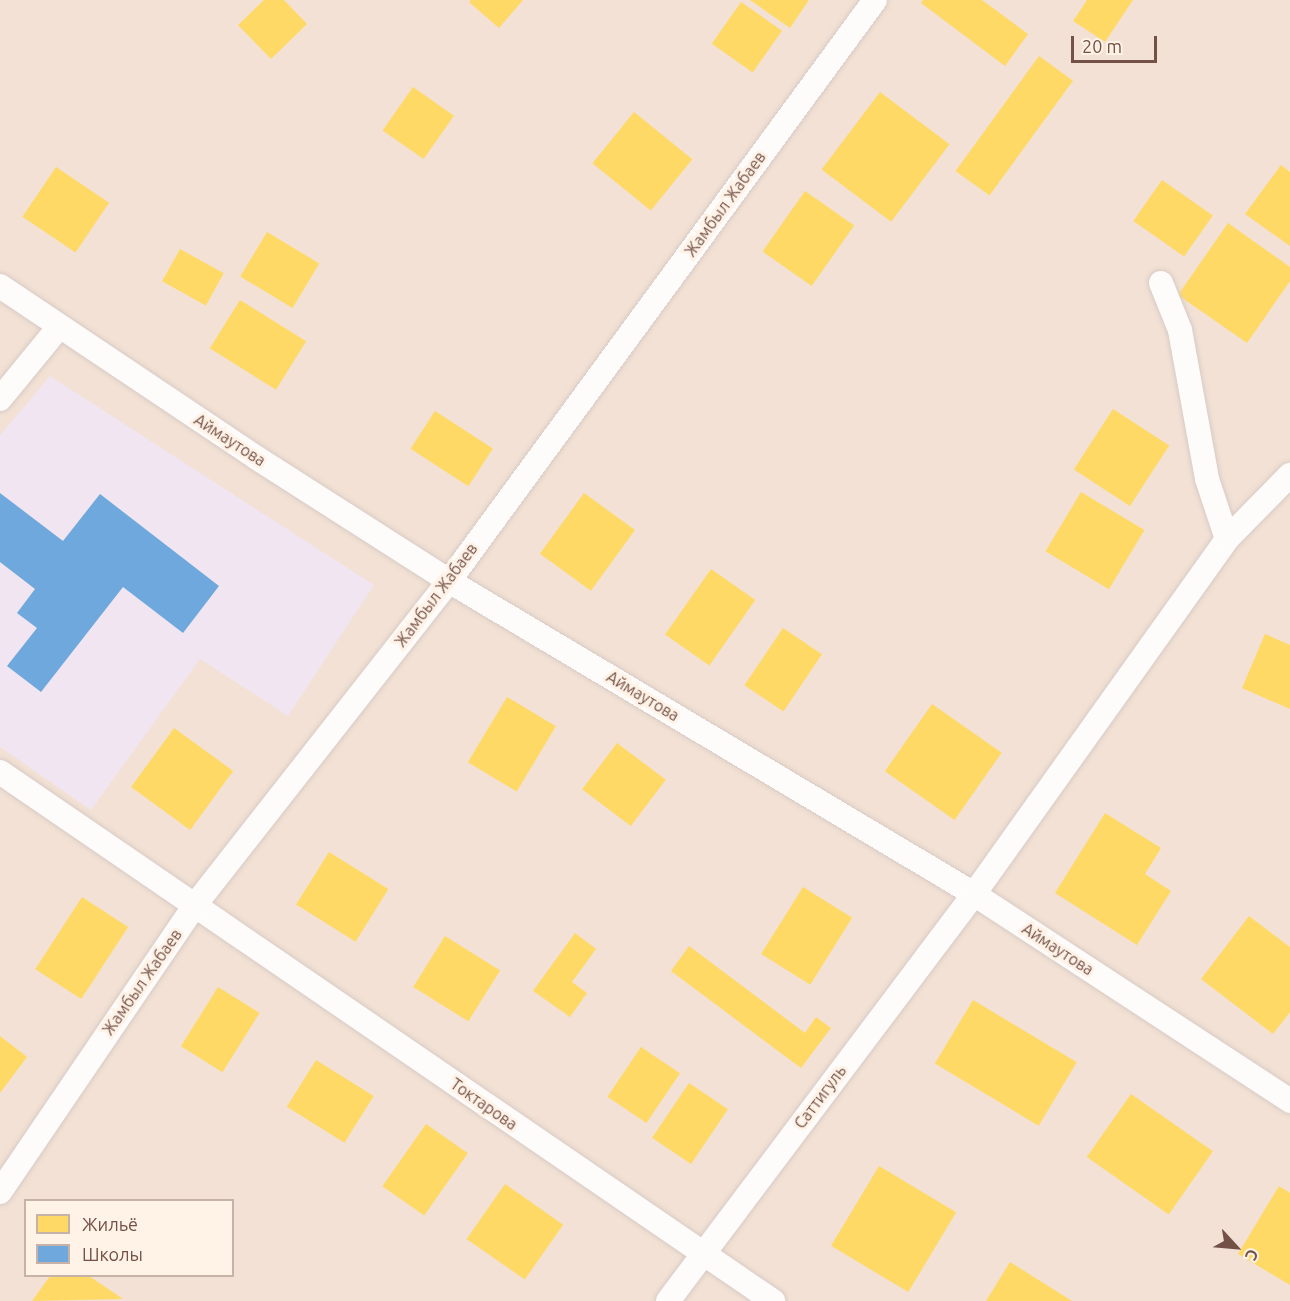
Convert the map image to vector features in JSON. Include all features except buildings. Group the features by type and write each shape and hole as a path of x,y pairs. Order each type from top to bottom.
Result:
{"street":[{"name":"Жамбыл Жабаев","path":"0,1191 195,905 449,580 875,0"},
{"path":"1161,283 1180,330 1207,479 1227,539"},
{"name":"Аймаутова","path":"0,286 59,327 449,580 974,894 1290,1101"},
{"path":"0,399 59,327"},
{"name":"Саттигуль","path":"668,1301 974,894 1227,539 1290,475"},
{"name":"Токтарова","path":"0,772 702,1255 773,1301"}],"shaded area":[{"path":"0,0 1290,0 1290,1301 0,1301"},
{"path":"50,376 374,585 288,716 200,659 91,810 0,747 0,435"}]}
